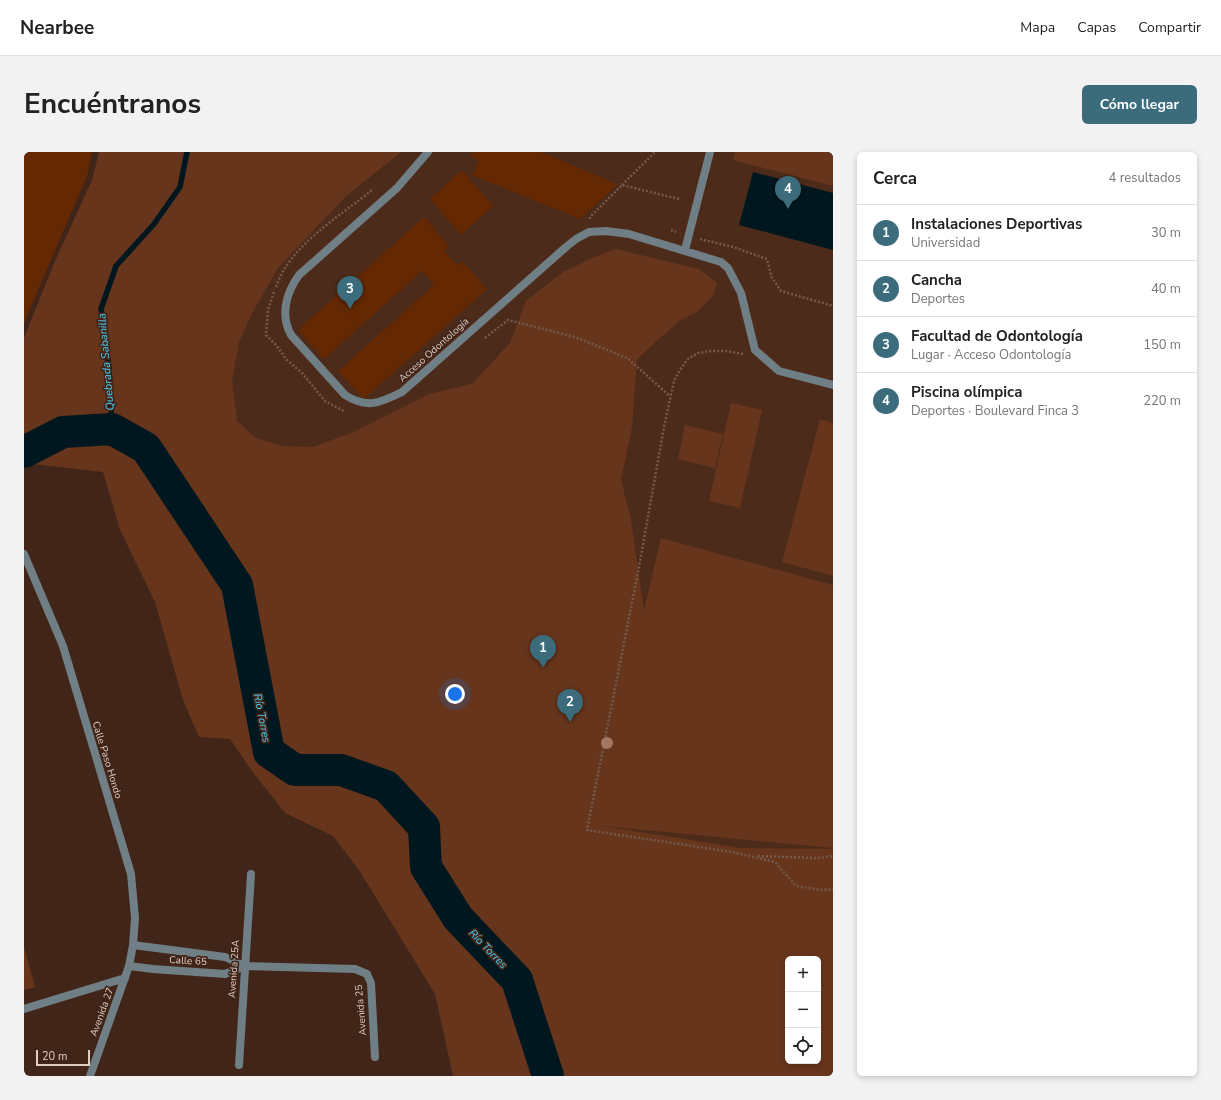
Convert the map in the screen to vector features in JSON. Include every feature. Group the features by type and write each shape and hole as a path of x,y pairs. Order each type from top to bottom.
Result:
{"street":[{"name":"Acceso Odontología","path":"428,152 397,188 299,274 292,285 286,305 286,326 292,335 345,395 354,401 372,404 379,403 402,392 576,239 589,232 606,231 629,234 722,262 728,268 741,293 755,350 779,371 833,385"},
{"path":"685,250 710,152"},
{"name":"Calle Paso Hondo","path":"24,554 63,646 131,874 135,918 133,945 126,978"},
{"name":"Avenida 25A","path":"239,1064 251,874"},
{"name":"Calle 65","path":"133,945 225,957 244,966 355,969"},
{"name":"Calle 65","path":"129,966 226,974 244,966"},
{"name":"Avenida 25","path":"355,969 366,974 371,983 375,1057"},
{"path":"24,1009 126,978"},
{"name":"Avenida 27","path":"90,1076 126,978"}],"path":[{"path":"589,232 590,217 655,152"},
{"path":"622,185 678,199"},
{"path":"347,412 340,410 325,401 302,373 287,360 276,345 266,335 268,310 280,276 290,261 313,237 377,186"},
{"path":"671,230 734,247 767,258 772,278 782,291 833,306"},
{"path":"479,343 508,320 575,337 627,358 670,396"},
{"path":"763,357 726,351 698,353 688,359 674,381 587,830 751,856 775,862 796,886 822,890 833,889"},
{"path":"751,856 816,858 833,856"}],"shaded area":[{"path":"99,152 833,152 833,910 721,996 24,338 55,261 92,180"},
{"path":"99,152 401,152 345,197 278,268 251,315 239,342 232,381 237,421 256,438 282,446 313,447 351,433 429,394 472,384 510,343 526,301 563,272 594,257 616,249 699,269 717,283 713,296 697,312 679,321 637,359 632,427 621,480 631,520 644,610 661,538 833,585 833,848 602,826 741,848 833,849 833,1076 453,1076 435,994 359,870 333,836 285,813 252,771 230,739 199,737 183,700 155,602 120,530 103,472 24,463 24,338 55,261 92,180"},
{"path":"735,152 833,152 833,186 733,160"},
{"path":"731,403 762,410 740,508 709,501"},
{"path":"820,419 833,423 833,576 782,562"},
{"path":"685,425 723,434 715,468 678,459"},
{"path":"24,947 35,987 24,990"}],"water":[{"path":"753,172 833,193 833,250 739,225"}],"building":[{"path":"24,152 92,152 87,176 24,323"},
{"path":"473,152 541,152 618,184 580,219 472,175 479,160 471,157"},
{"path":"462,170 493,206 461,235 430,199"},
{"path":"424,217 449,246 444,251 457,265 462,261 487,289 364,399 338,371 434,285 422,271 324,359 298,330"}],"waterway":[{"name":"Quebrada Sabanilla","path":"112,429 109,368 101,309 116,266 154,224 180,187 187,152"},
{"name":"Río Torres","path":"24,452 63,432 112,429 146,448 237,585 269,752 295,770 341,770 386,786 424,827 426,867 458,918 517,980 548,1076"}],"place":[{"name":"Piscina olímpica","path":"788,209"},
{"name":"Facultad de Odontología","path":"350,309"},
{"name":"Instalaciones Deportivas","path":"543,668"},
{"name":"Cancha","path":"570,722"}]}
